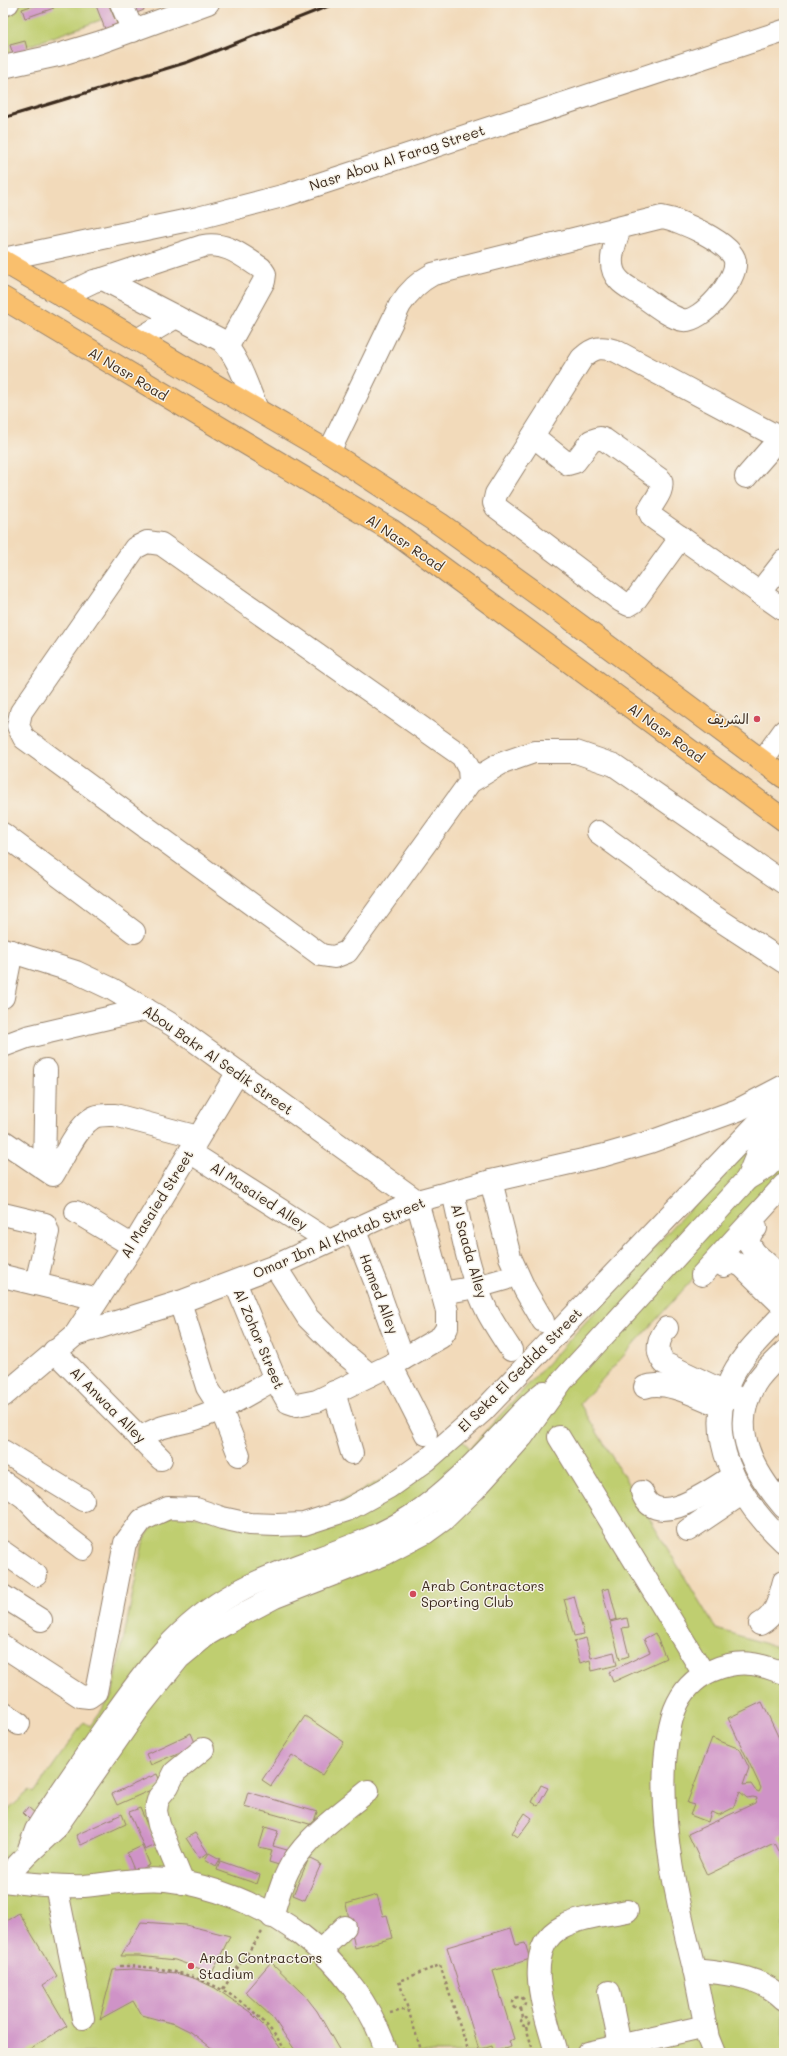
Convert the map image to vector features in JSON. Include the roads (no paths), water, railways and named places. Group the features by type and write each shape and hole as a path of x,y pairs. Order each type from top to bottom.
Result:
{"highway":[{"path":"3,260 329,452 471,546 784,777"},
{"name":"Al Nasr Road","path":"3,298 391,530 784,820"}],"street":[{"path":"3,5 8,3"},
{"path":"121,3 133,31"},
{"path":"3,67 58,55 133,31 208,3"},
{"name":"Nasr Abou Al Farag Street","path":"3,260 198,218 286,195 784,31"},
{"path":"329,452 400,305 409,292 420,281 433,274 662,217 673,219 720,242 730,250 735,261 735,272 730,284 699,316 692,320 677,319 618,280 614,272 612,255 620,228"},
{"path":"63,296 94,281 203,246 215,244 224,246 261,268 265,274 264,281 228,346"},
{"path":"103,279 221,340 228,346 257,409"},
{"path":"137,340 176,317"},
{"path":"681,537 634,602 629,605 621,601 496,507 494,498 582,358 592,349 604,347 616,351 782,439 746,477"},
{"path":"533,436 568,464 575,462 591,441 600,438 604,440 661,480 661,492 651,508 650,514 784,610"},
{"path":"470,782 469,768 462,756 161,544 147,542 135,548 130,555 21,712 18,726 24,738 321,955 334,957 347,952 470,782 500,764 534,752 576,752 614,765 784,883"},
{"path":"760,593 784,561"},
{"path":"762,760 784,731"},
{"path":"598,832 709,913 784,962"},
{"path":"3,834 134,932"},
{"path":"3,997 7,950"},
{"name":"Abou Bakr Al Sedik Street","path":"7,950 76,972 112,989 174,1026 417,1201"},
{"path":"3,1046 27,1037 146,1009"},
{"path":"6,1149 48,1172 46,1070"},
{"name":"Al Masaied Street","path":"75,1335 133,1246 238,1072"},
{"name":"Omar Ibn Al Khatab Street","path":"3,1396 54,1351 75,1335 180,1302 236,1282 275,1266 417,1201 491,1181 606,1155 650,1142 738,1110 784,1086"},
{"name":"El Seka El Gedida Street","path":"3,1646 80,1696 89,1697 96,1692 125,1543 142,1520 168,1508 196,1509 222,1518 249,1524 304,1524 347,1510 389,1487 427,1460 483,1411 757,1124 784,1102"},
{"name":"Al Masaied Alley","path":"48,1172 91,1118 103,1115 115,1115 194,1144 329,1241"},
{"path":"747,1179 750,1167 761,1146 784,1118"},
{"path":"3,1880 28,1854 51,1834 65,1801 142,1704 174,1651 275,1597 385,1554 425,1533 443,1520 476,1488 522,1436 562,1381 747,1179 767,1167 784,1150"},
{"path":"491,1181 510,1257 525,1290 543,1321"},
{"path":"702,1275 784,1184"},
{"name":"Al Saada Alley","path":"453,1192 463,1239 477,1287 488,1313 511,1350"},
{"name":"Al Zohor Street","path":"236,1282 275,1379 288,1402 297,1404 317,1401 397,1362 441,1337 447,1328 447,1311 417,1201"},
{"path":"76,1212 133,1246"},
{"path":"3,1214 45,1224 48,1232 36,1283"},
{"path":"756,1228 752,1231 749,1239 752,1248 784,1279"},
{"name":"Hamed Alley","path":"354,1229 378,1288 397,1362 426,1434"},
{"path":"724,1266 733,1262 742,1266 784,1308"},
{"path":"275,1266 308,1318 341,1350 370,1375"},
{"path":"3,1276 98,1299"},
{"path":"442,1293 477,1287 505,1279"},
{"path":"180,1302 207,1387 221,1409 239,1455"},
{"path":"784,1313 740,1363 723,1399 720,1438 724,1455 738,1485 767,1524 784,1542"},
{"path":"667,1328 658,1344 658,1352 664,1363 723,1399"},
{"name":"Al Anwaa Alley","path":"54,1351 161,1459"},
{"path":"784,1352 755,1384 747,1402 743,1423 747,1451 760,1474 784,1507"},
{"path":"140,1438 161,1426 194,1419 221,1409 275,1379"},
{"path":"645,1387 654,1384 665,1385 723,1399 747,1402"},
{"path":"334,1392 352,1453"},
{"path":"559,1437 704,1674"},
{"path":"3,1451 83,1500"},
{"path":"642,1492 644,1497 651,1504 663,1508 678,1508 738,1485"},
{"path":"688,1530 738,1485"},
{"path":"5,1488 24,1496 50,1523 83,1549"},
{"path":"3,1552 36,1575"},
{"path":"760,1624 776,1609 784,1581"},
{"path":"3,1596 41,1620"},
{"path":"714,2053 706,2026 681,1919 666,1837 664,1794 666,1748 673,1712 691,1684 704,1674 719,1667 736,1664 752,1664 784,1674"},
{"path":"183,1883 157,1818 157,1804 159,1797 168,1786 175,1772 203,1749"},
{"path":"272,1917 284,1880 300,1854 320,1831 368,1791"},
{"path":"3,1880 56,1886 84,1886 148,1880 183,1883 229,1896 272,1917 298,1932 321,1950 341,1971 358,1994 372,2018 387,2053"},
{"path":"56,1886 83,2018"},
{"path":"556,2053 538,1981 539,1964 544,1947 555,1932 566,1925 627,1911"},
{"path":"321,1950 344,1927"},
{"path":"694,1970 736,1976 758,1981 768,1986 784,1998"},
{"path":"608,1992 620,2045"},
{"path":"588,2053 706,2026"}],"railway":[{"path":"3,118 188,62 336,3"}],"place":[{"name":"الشريف","path":"757,719"},
{"name":"Arab Contractors Sporting Club","path":"413,1594"},
{"name":"Arab Contractors Stadium","path":"191,1966"}]}
